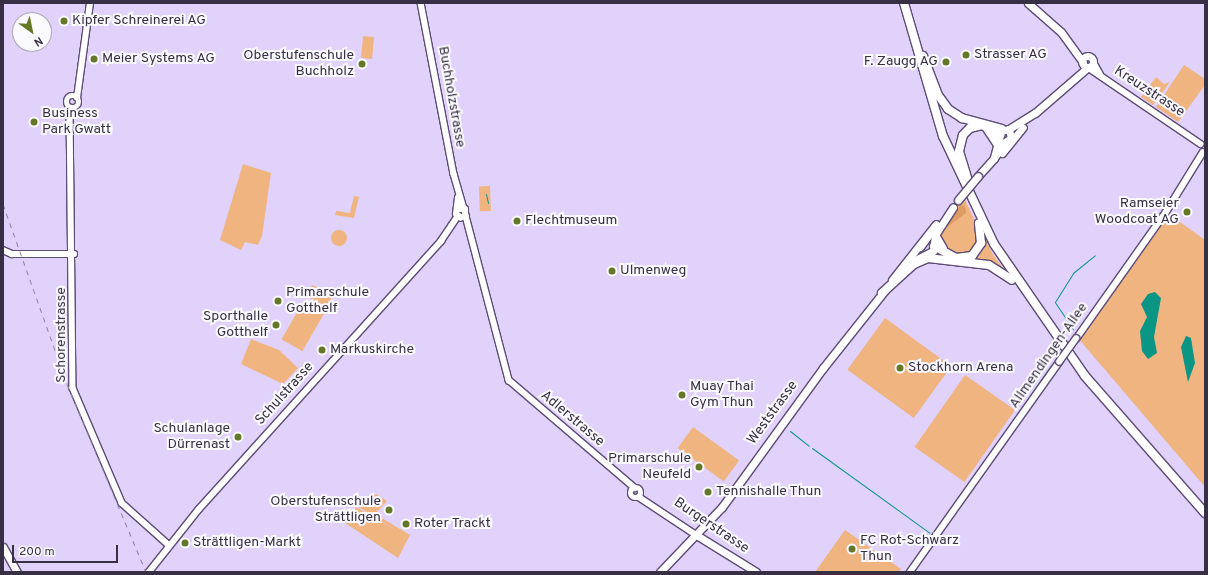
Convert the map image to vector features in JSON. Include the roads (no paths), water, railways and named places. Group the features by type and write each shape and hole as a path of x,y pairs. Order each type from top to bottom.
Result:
{"highway":[{"path":"904,3 932,106 994,244 1032,304"},
{"path":"910,3 923,56 944,122 967,185 1013,265 1067,343 1130,424 1205,506"},
{"path":"923,56 938,94 948,109 962,118 1004,136"},
{"path":"930,245 950,259 972,256 982,240 967,185 959,146 965,132 975,126 1004,136"},
{"path":"930,245 950,259"},
{"path":"882,294 919,261 930,258 950,259 977,265 989,265 1004,272 1032,304 1114,412 1205,513"}],"main road":[{"path":"1028,3 1075,48 1087,63"},
{"name":"Weststrasse","path":"660,572 698,536 820,371 882,294 908,258 930,245 936,224 1035,113 1087,63"},
{"name":"Weststrasse","path":"994,158 1004,136 1035,113"},
{"name":"Weststrasse","path":"1004,136 1023,127"},
{"name":"Weststrasse","path":"904,265 930,245 952,207"},
{"path":"908,258 936,224"},
{"name":"Burgerstrasse","path":"698,536 756,572"},
{"path":"3,547 18,572"}],"street":[{"path":"77,98 70,97 76,86 90,3"},
{"name":"Buchholzstrasse","path":"421,3 458,195 464,208 462,217"},
{"name":"Kreuzstrasse","path":"1087,63 1102,76 1203,144"},
{"name":"Schorenstrasse","path":"76,86 77,107 73,119 70,182 74,254 73,389 122,503 169,545"},
{"name":"Schorenstrasse","path":"70,97 67,102 73,119"},
{"path":"70,108 77,107"},
{"path":"1203,144 1204,151"},
{"name":"Allmendingen-Allee","path":"910,572 1166,212 1204,151"},
{"name":"Buchholzstrasse","path":"458,195 457,209 462,217"},
{"path":"457,209 464,208"},
{"name":"Adlerstrasse","path":"462,217 467,227 506,372 513,385 626,481 634,490"},
{"name":"Schulstrasse","path":"149,572 169,545 275,421 462,217"},
{"path":"3,250 12,254 74,254"},
{"path":"634,490 640,494"},
{"path":"634,490 640,494"},
{"name":"Burgerstrasse","path":"640,494 698,536"}],"waterway":[{"path":"486,194 488,203"},
{"path":"1073,329 1055,302 1073,273 1095,255"},
{"path":"1031,394 1051,365"},
{"path":"939,526 1022,408"},
{"path":"790,431 809,446"},
{"path":"812,448 930,533"}],"railway":[{"path":"3,204 67,384 146,572"}],"place":[{"name":"Kipfer Schreinerei AG","path":"64,21"},
{"name":"Strasser AG","path":"966,55"},
{"name":"Meier Systems AG","path":"94,59"},
{"name":"F. Zaugg AG","path":"946,62"},
{"name":"Oberstufenschule Buchholz","path":"362,64"},
{"name":"Business Park Gwatt","path":"34,122"},
{"name":"Ramseier Woodcoat AG","path":"1187,212"},
{"name":"Flechtmuseum","path":"517,221"},
{"name":"Ulmenweg","path":"612,271"},
{"name":"Primarschule Gotthelf","path":"278,301"},
{"name":"Sporthalle Gotthelf","path":"276,325"},
{"name":"Markuskirche","path":"322,350"},
{"name":"Stockhorn Arena","path":"900,368"},
{"name":"Muay Thai Gym Thun","path":"682,395"},
{"name":"Schulanlage Dürrenast","path":"238,437"},
{"name":"Primarschule Neufeld","path":"699,467"},
{"name":"Tennishalle Thun","path":"708,492"},
{"name":"Oberstufenschule Strättligen","path":"389,510"},
{"name":"Roter Trackt","path":"406,524"},
{"name":"Strättligen-Markt","path":"185,543"},
{"name":"FC Rot-Schwarz Thun","path":"852,549"}]}
